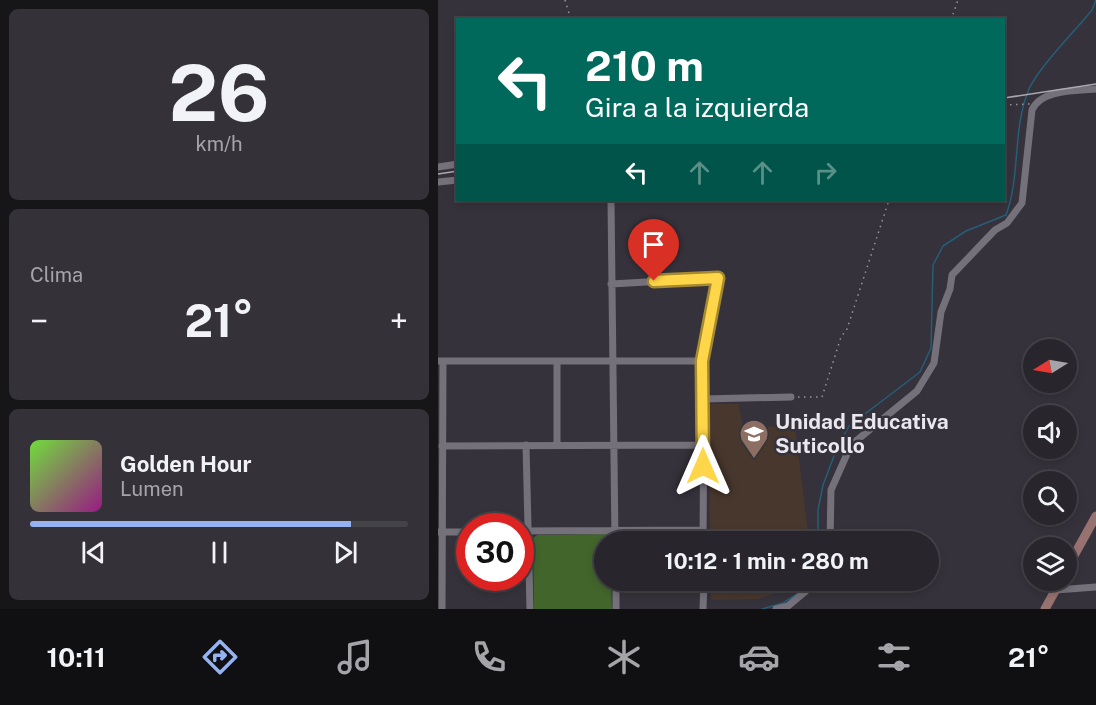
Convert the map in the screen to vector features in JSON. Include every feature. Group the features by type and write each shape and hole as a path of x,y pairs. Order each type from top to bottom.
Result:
{"main road":[{"path":"1077,550 1096,516"},
{"path":"1045,609 1055,591"}],"street":[{"path":"830,531 831,490 851,445 917,391 934,363 941,312 950,289 952,275 987,237 1007,223 1022,203 1032,110 1035,103 1051,95 1096,89"},
{"path":"438,167 456,164"},
{"path":"438,182 456,180"},
{"path":"611,201 615,530"},
{"path":"534,530 703,530 702,361 718,278 611,284"},
{"path":"442,609 440,361 702,361"},
{"path":"557,361 557,445"},
{"path":"704,399 791,397"},
{"path":"524,513 526,445"},
{"path":"442,446 703,445"},
{"path":"440,532 456,532"},
{"path":"1077,588 1096,587"},
{"path":"529,591 530,609"},
{"path":"616,591 616,609"},
{"path":"702,609 703,591"},
{"path":"776,609 788,606 806,591"}],"path":[{"path":"565,0 570,18"},
{"path":"952,18 958,0"},
{"path":"1005,105 1035,103"},
{"path":"791,397 822,397 840,337 847,329 889,201"}],"shaded area":[{"name":"Unidad Educativa Suticollo","path":"708,404 739,404 743,428 795,425 808,531 710,531"},
{"path":"711,591 783,591 758,599 711,600"}],"green space":[{"path":"594,534 594,591 611,591 612,609 534,609 534,537 537,535"}],"waterway":[{"path":"818,531 818,510 823,485 837,448 849,426 920,372 931,348 933,265 943,246 966,231 1006,215 1014,184 1020,120 1029,89 1049,60 1092,10 1096,0"},
{"path":"762,609 783,603 797,594"}],"tram line":[{"path":"1005,98 1096,84"},
{"path":"438,174 456,171"}],"place":[{"name":"Unidad Educativa Suticollo","path":"754,460"}],"route":[{"path":"654,281 718,278 702,361 703,466"}]}
